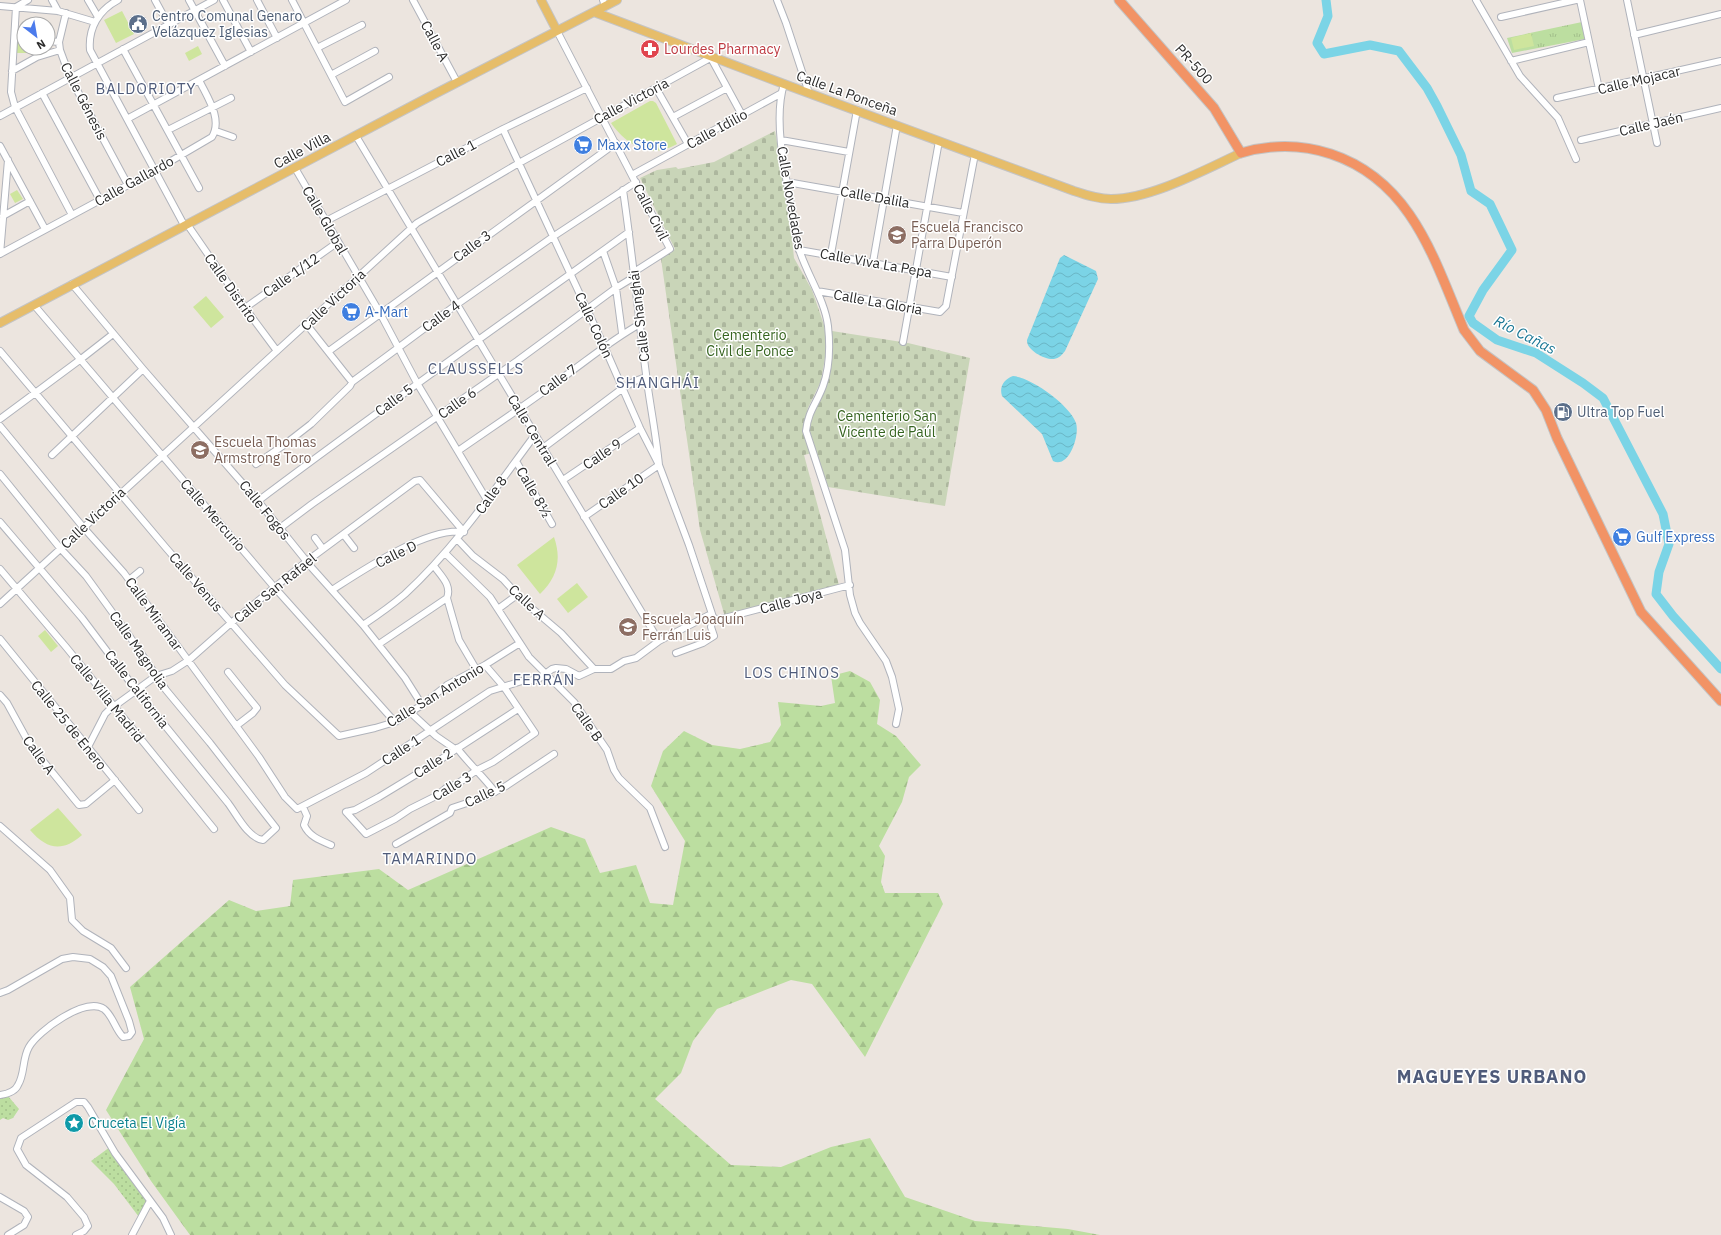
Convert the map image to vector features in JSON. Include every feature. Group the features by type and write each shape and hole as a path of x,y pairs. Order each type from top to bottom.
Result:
{"highway":[{"name":"PR-500","path":"1119,0 1214,108 1241,153"},
{"path":"1241,153 1264,147 1280,146 1297,146 1319,150 1360,167 1381,182 1401,202 1426,240 1464,330 1472,343 1480,351 1533,390 1546,410 1557,438 1641,612 1721,701"}],"main road":[{"path":"541,0 557,31"},
{"name":"Calle Villa","path":"0,323 457,82 594,12 604,3 617,0"},
{"name":"Calle La Ponceña","path":"594,12 712,58 1092,196 1109,199 1132,197 1172,184 1241,153"}],"street":[{"path":"16,7 28,0"},
{"path":"52,0 58,11"},
{"path":"88,0 97,19"},
{"path":"97,63 90,50 89,42 91,31 97,19 107,6 118,0"},
{"path":"155,0 168,24"},
{"path":"189,0 225,66"},
{"path":"0,116 214,0"},
{"path":"223,0 251,52"},
{"path":"257,0 277,38"},
{"path":"292,0 345,102 389,77"},
{"path":"127,119 152,104 346,0"},
{"name":"Calle A","path":"413,0 457,82"},
{"path":"776,0 786,22 810,93"},
{"path":"1476,0 1520,76 1558,118 1576,159"},
{"path":"1501,17 1576,0"},
{"path":"1580,0 1599,89"},
{"path":"1627,0 1657,143"},
{"path":"0,6 58,11 97,19"},
{"path":"16,7 11,92 15,107 72,215"},
{"name":"Calle Génesis","path":"66,13 59,42 60,50 70,77 128,185"},
{"path":"1634,35 1721,14"},
{"path":"317,48 362,25"},
{"name":"Calle Civil","path":"557,31 670,249"},
{"path":"1510,61 1589,42"},
{"path":"123,49 199,188"},
{"path":"12,71 37,57 60,50"},
{"path":"331,75 375,51"},
{"path":"712,58 742,115"},
{"name":"Calle Victoria","path":"0,604 411,228 519,163 602,116 712,58"},
{"name":"Calle Mojacar","path":"1557,98 1721,61"},
{"name":"Calle Distrito","path":"97,63 154,171 186,225 277,351"},
{"path":"199,80 217,119 216,131 232,137"},
{"name":"Calle Novedades","path":"784,84 780,94 781,140 787,182 799,250 817,291 828,324 830,351 823,386 811,409 807,420 806,431 845,550 850,595 856,618 886,661 892,677 898,709 896,724"},
{"name":"Calle 1","path":"326,221 387,188 587,88"},
{"path":"656,88 688,144"},
{"path":"673,117 727,88"},
{"path":"42,93 100,200"},
{"name":"Calle Idilio","path":"632,175 780,94"},
{"path":"168,130 231,98"},
{"name":"Calle Jaén","path":"1581,140 1721,108"},
{"path":"832,254 857,110"},
{"path":"873,262 898,125"},
{"name":"Calle Colón","path":"503,129 554,236 658,465 689,545 712,615 711,627 714,636 704,644 676,653"},
{"name":"Calle Gallardo","path":"0,254 204,143 212,138 216,131"},
{"name":"Calle Central","path":"356,136 436,272 520,408 659,641"},
{"path":"781,140 849,152"},
{"path":"902,342 939,141"},
{"name":"Calle 3","path":"329,351 616,143"},
{"path":"0,146 45,230"},
{"path":"952,277 975,154"},
{"path":"0,254 8,160"},
{"name":"Calle Global","path":"295,168 380,313 397,348 417,383 487,500"},
{"name":"Calle 4","path":"256,464 311,424 350,386 352,382 397,348 554,236 636,182"},
{"name":"Calle Dalila","path":"787,182 963,213"},
{"name":"Calle Shanghái","path":"623,190 646,377 656,432 658,465"},
{"path":"3,216 30,202"},
{"name":"Calle 5","path":"258,501 477,339 629,232"},
{"name":"Calle 1/12","path":"245,308 338,242"},
{"name":"Calle 6","path":"280,528 499,374 670,249"},
{"name":"Calle Viva La Pepa","path":"799,250 832,254 952,277"},
{"path":"603,251 616,288 622,333"},
{"name":"Calle La Gloria","path":"817,291 940,312 946,306 952,277"},
{"name":"Calle Fogos","path":"72,284 113,334 258,501 307,561 364,625 422,704"},
{"name":"Calle Mercurio","path":"34,305 275,588 395,722"},
{"path":"307,324 352,382"},
{"name":"Calle 7","path":"458,451 520,408 622,333 640,324"},
{"path":"0,419 113,334"},
{"path":"0,351 35,394"},
{"path":"52,455 143,369"},
{"path":"543,448 623,388 634,381 646,377"},
{"name":"Calle Venus","path":"35,394 73,436 231,623 286,685 339,736 344,736"},
{"name":"Calle Miramar","path":"0,426 83,527 129,580 236,726 285,797 300,808"},
{"name":"Calle 9","path":"563,480 640,428"},
{"name":"Calle 8","path":"436,564 458,540 535,435"},
{"name":"Calle 8½","path":"516,461 552,524"},
{"name":"Calle 10","path":"584,517 658,465"},
{"name":"Calle Magnolia","path":"0,474 60,548 86,576 156,676 276,828"},
{"name":"Calle San Rafael","path":"88,747 105,714 114,706 156,676 172,671 188,660 307,561 393,496 418,480 430,490 464,532"},
{"name":"Calle California","path":"0,522 38,569 82,618 136,690 256,839 264,840 276,828"},
{"name":"Calle D","path":"332,590 373,564 416,543 440,533 454,530 464,532"},
{"path":"344,534 354,548"},
{"path":"315,538 324,549"},
{"name":"Calle A","path":"458,540 473,556 503,579 517,595 561,633 594,669"},
{"name":"Calle B","path":"445,553 490,596 529,657 568,695 583,714 607,750 614,770 619,778 650,808 665,846"},
{"path":"364,625 404,595 436,564 449,589 447,598 460,640 476,669"},
{"name":"Calle Villa Madrid","path":"0,569 214,829"},
{"path":"129,580 140,571"},
{"name":"Calle Joya","path":"712,615 718,620 850,585"},
{"path":"498,609 517,595"},
{"path":"379,644 447,598"},
{"path":"594,669 611,669 624,661 636,658 659,641 712,615"},
{"name":"Calle 25 de Enero","path":"0,640 2,648 88,747 139,810"},
{"name":"Calle San Antonio","path":"344,736 395,722 447,685 485,665 520,643"},
{"path":"485,665 504,687 518,709"},
{"name":"Calle 1","path":"300,808 366,773 490,691 522,681 537,680 552,669 566,669 579,676 594,669"},
{"path":"228,672 257,708 236,726"},
{"name":"Calle A","path":"0,695 38,756 77,803 82,806 86,804 115,780"},
{"name":"Calle 3","path":"366,834 395,819 410,809 438,796 446,788 457,784 477,770 493,762 535,733 518,709"},
{"name":"Calle 2","path":"366,834 346,812 355,810 379,797 435,763 518,709"},
{"path":"410,712 431,731 456,748 495,792"},
{"name":"Calle 5","path":"396,844 450,814 452,808 495,792 554,754"},
{"path":"300,808 307,816 304,825 313,837 331,844"},
{"path":"0,826 50,870 70,898 72,920 80,929 111,948 126,968"},
{"path":"0,993 8,990 62,959 73,957 90,959 98,963 111,976 132,1032 129,1036 123,1037 109,1015 99,1007 86,1008 66,1017 52,1024 34,1040 26,1052 22,1075 18,1086 12,1092 0,1095"},
{"path":"76,1235 84,1232 88,1226 84,1217 67,1197 26,1165 17,1149 21,1138 76,1102 84,1102 88,1107 115,1153 162,1218 171,1235"},
{"path":"0,1197 24,1211 28,1217 24,1226 8,1235"},
{"path":"132,1235 150,1201"}],"green space":[{"path":"122,11 134,34 116,43 104,20"},
{"path":"1582,22 1585,39 1512,53 1507,38"},
{"path":"1531,33 1534,46 1514,50 1511,38"},
{"path":"198,46 202,54 189,61 185,53"},
{"path":"650,101 656,103 677,144 662,150 647,150 626,140 611,123"},
{"name":"Cementerio Civil de Ponce","path":"775,131 790,219 794,258 812,290 824,325 827,346 821,381 808,408 805,420 804,429 812,453 804,455 839,585 725,617 700,530 661,259 675,249 640,178 657,170 676,167 678,169 714,162"},
{"path":"17,190 23,199 15,203 10,194"},
{"path":"206,296 224,317 211,328 193,307"},
{"name":"Cementerio San Vicente de Paúl","path":"832,331 908,343 970,358 945,506 828,487 808,428 813,410 825,391 832,351"},
{"path":"554,537 558,553 558,561 554,575 546,588 540,594 517,565"},
{"path":"577,583 588,597 568,613 557,599"},
{"path":"45,630 58,646 51,652 38,636"},
{"path":"850,671 870,682 880,700 877,724 896,736 921,765 909,777 902,802 879,846 885,856 881,882 885,893 938,893 943,904 865,1057 812,984 791,980 717,1009 693,1041 681,1073 655,1099 731,1165 781,1167 831,1147 870,1138 905,1197 975,1221 1068,1229 1100,1235 190,1235 151,1181 106,1110 144,1039 130,987 229,900 256,911 290,906 293,880 379,869 408,890 551,827 585,839 600,873 636,865 650,903 673,905 685,841 651,786 663,751 684,731 712,745 740,749 770,742 781,725 778,702 821,706 835,703 831,676"},
{"path":"58,808 82,835 62,846 49,845 43,842 30,830"},
{"path":"8,1096 19,1109 13,1118 8,1120 3,1118 0,1120 0,1098"},
{"path":"110,1147 147,1200 139,1217 114,1184 91,1161"}],"water":[{"path":"1064,255 1096,271 1098,279 1065,351 1057,358 1050,359 1033,351 1027,340 1060,258"},
{"path":"1013,376 1030,381 1049,393 1066,408 1072,416 1077,428 1075,442 1072,450 1064,460 1059,462 1053,461 1042,434 1002,396 1001,390 1003,384 1007,379"}],"waterway":[{"name":"Río Cañas","path":"1326,0 1328,16 1317,43 1324,54 1370,45 1399,51 1427,88 1461,155 1471,191 1490,204 1512,250 1483,290 1469,316 1473,323 1497,340 1536,353 1583,383 1603,398 1663,514 1669,544 1659,572 1656,594 1673,616 1721,669"}],"place":[{"name":"Centro Comunal Genaro Velázquez Iglesias","path":"138,24"},
{"name":"Lourdes Pharmacy","path":"650,49"},
{"name":"Maxx Store","path":"583,145"},
{"name":"Escuela Francisco Parra Duperón","path":"897,235"},
{"name":"A-Mart","path":"351,312"},
{"name":"Ultra Top Fuel","path":"1563,412"},
{"name":"Escuela Thomas Armstrong Toro","path":"200,450"},
{"name":"Gulf Express","path":"1622,537"},
{"name":"Escuela Joaquín Ferrán Luis","path":"628,627"},
{"name":"Cruceta El Vigía","path":"74,1123"}],"district":[{"name":"BALDORIOTY","path":"146,89"},
{"name":"CLAUSSELLS","path":"476,369"},
{"name":"SHANGHÁI","path":"658,383"},
{"name":"LOS CHINOS","path":"792,673"},
{"name":"FERRÁN","path":"544,680"},
{"name":"TAMARINDO","path":"430,859"},
{"name":"MAGUEYES URBANO","path":"1492,1077"}]}
